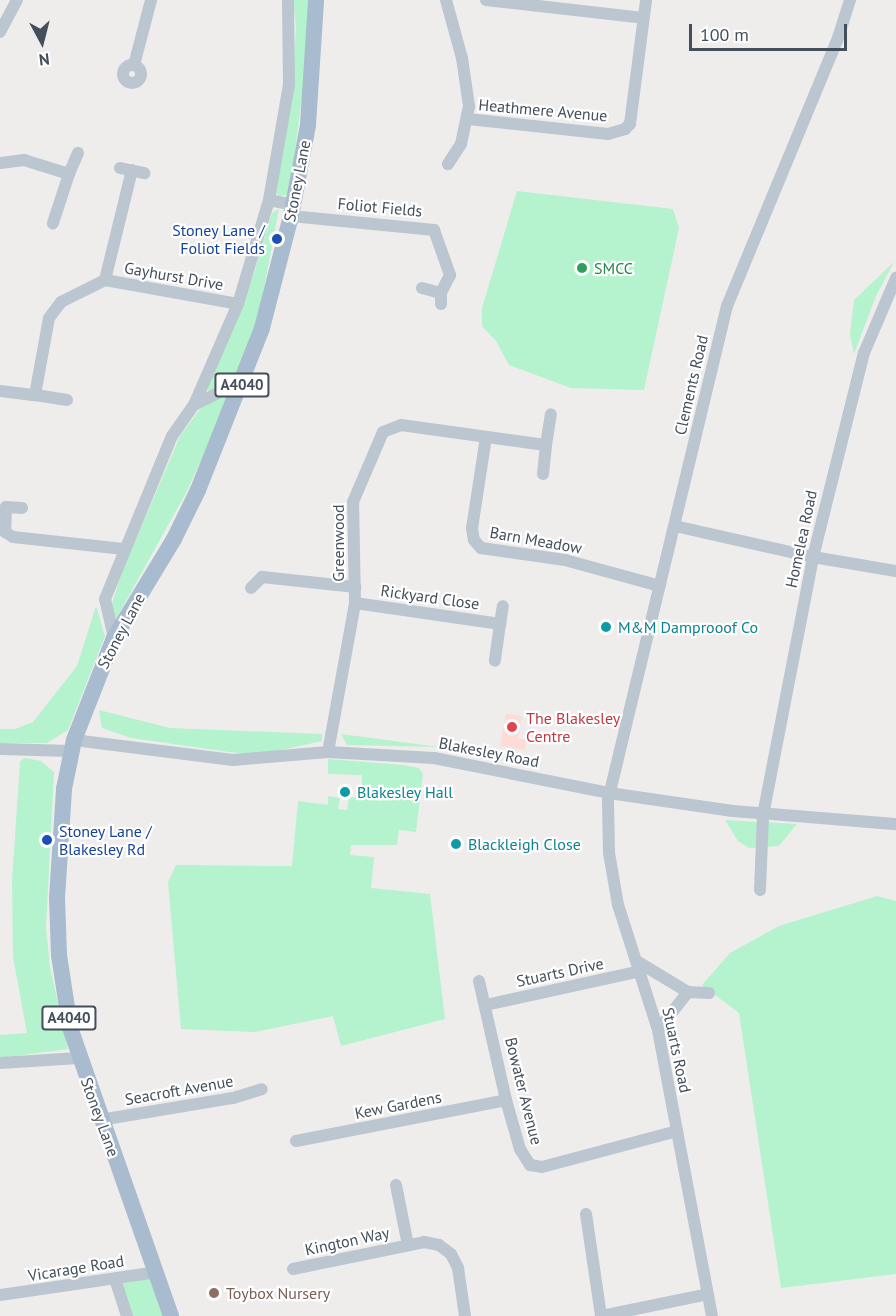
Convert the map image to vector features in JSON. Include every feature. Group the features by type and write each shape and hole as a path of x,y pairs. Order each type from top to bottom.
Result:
{"main road":[{"name":"Stoney Lane","path":"157,1272 79,1058 63,991 57,898 72,746 114,638 179,529 244,380 262,328 292,210 308,124 316,0"},
{"name":"A4040","path":"157,1272 171,1316"}],"street":[{"path":"0,32 16,0"},
{"path":"134,65 151,0"},
{"path":"114,638 105,599 123,549 172,436 194,405 238,304 269,200 289,84 288,0"},
{"path":"446,0 462,58 468,119 455,158 448,164"},
{"path":"486,0 643,18"},
{"name":"Heathmere Avenue","path":"468,119 620,132 630,124 646,0"},
{"name":"Clements Road","path":"609,793 727,306 837,42 850,0"},
{"path":"53,223 78,153"},
{"path":"0,163 24,160 69,174"},
{"name":"Gayhurst Drive","path":"105,280 132,170"},
{"path":"269,200 292,210"},
{"name":"Foliot Fields","path":"292,210 434,230 450,275 441,298 422,288"},
{"name":"Homelea Road","path":"760,890 764,815 813,557 861,364 896,278"},
{"name":"Gayhurst Drive","path":"35,395 53,310 76,292 105,280 238,304"},
{"path":"194,405 244,380"},
{"path":"0,391 67,400"},
{"path":"543,474 550,414"},
{"name":"Greenwood","path":"328,752 355,603 353,502 383,432 401,425 546,445"},
{"name":"Barn Meadow","path":"486,437 472,528 474,540 481,548 565,560 660,586"},
{"path":"22,508 6,507 5,532 13,537 123,549"},
{"path":"675,526 813,557 896,571"},
{"path":"251,588 262,577 355,587"},
{"name":"Rickyard Close","path":"355,603 500,624"},
{"name":"Rickyard Close","path":"495,661 503,606"},
{"name":"Blakesley Road","path":"0,749 72,746 233,760 328,752 434,758 609,793 764,815 896,824"},
{"name":"Stuarts Road","path":"609,793 609,853 618,905 658,1030 712,1316"},
{"path":"639,967 688,992 709,993"},
{"name":"Stuarts Drive","path":"486,1005 639,967"},
{"name":"Bowater Avenue","path":"479,981 506,1100 525,1160 534,1166 677,1131"},
{"path":"658,1030 688,992"},
{"path":"0,1063 79,1058"},
{"name":"Seacroft Avenue","path":"100,1120 233,1098 262,1089"},
{"name":"Kew Gardens","path":"296,1142 506,1100"},
{"name":"Kington Way","path":"396,1185 408,1245"},
{"path":"586,1214 601,1316 708,1294"},
{"name":"Kington Way","path":"293,1269 424,1242 451,1254 458,1268 465,1316"},
{"name":"Vicarage Road","path":"0,1296 157,1272"},
{"path":"115,1279 127,1316"}],"shaded area":[{"name":"The Blakesley Centre","path":"506,713 522,716 518,738 526,740 525,750 500,746"}],"green space":[{"path":"293,0 309,0 309,44 290,189 287,195 279,196 275,191 291,107 296,27"},
{"name":"SMCC","path":"517,191 673,209 679,228 644,390 571,388 509,365 496,341 482,326 482,308"},
{"path":"279,209 260,309 238,378 210,392 207,389 254,273 272,213"},
{"path":"894,262 876,296 854,354 850,334 854,300"},
{"path":"234,388 186,493 112,626 109,613 122,572 180,436 200,409"},
{"path":"96,606 105,636 68,730 47,743 0,743 0,729 15,729 33,722 77,666"},
{"path":"99,710 170,728 322,734 322,741 259,755 229,752 131,738 102,728"},
{"path":"341,734 439,747 347,745"},
{"path":"24,758 41,761 54,772 46,928 50,967 68,1049 0,1058 0,1035 27,1033 13,957 12,881 20,762"},
{"path":"328,759 403,765 419,768 423,774 416,832 399,830 397,845 351,845 350,855 374,857 371,888 430,894 445,1019 341,1046 333,1016 255,1032 181,1029 168,882 176,865 292,866 298,801 328,805 328,796 340,798 338,809 347,810 349,797 362,798 362,775 328,774"},
{"path":"725,820 797,824 779,846 749,848 738,841"},
{"path":"877,896 896,901 896,1274 781,1288 739,1013 702,985 730,953 779,926"},
{"path":"150,1278 163,1316 132,1316 120,1284"}],"place":[{"name":"Stoney Lane / Foliot Fields","path":"277,239"},
{"name":"SMCC","path":"582,268"},
{"name":"M&M Damprooof Co","path":"606,627"},
{"name":"The Blakesley Centre","path":"512,727"},
{"name":"Blakesley Hall","path":"345,792"},
{"name":"Stoney Lane / Blakesley Rd","path":"47,840"},
{"name":"Blackleigh Close","path":"456,844"},
{"name":"Toybox Nursery","path":"214,1293"}]}
